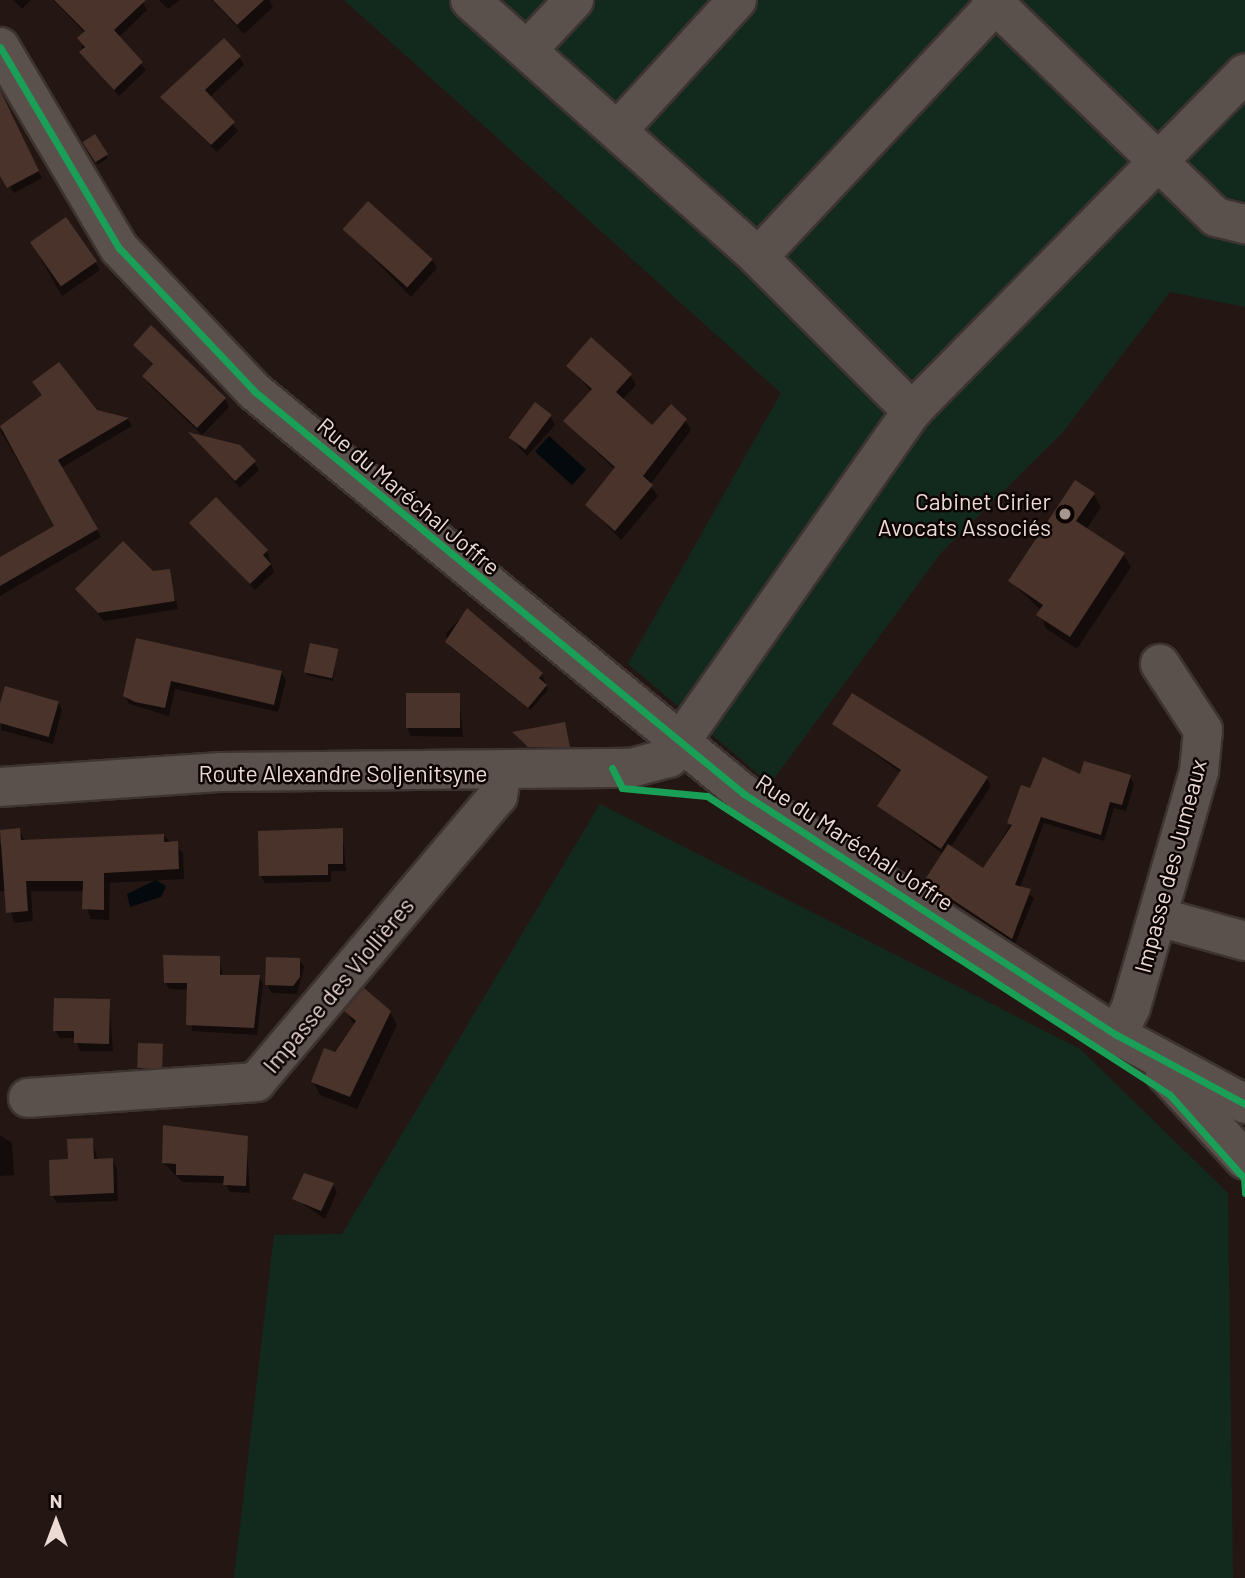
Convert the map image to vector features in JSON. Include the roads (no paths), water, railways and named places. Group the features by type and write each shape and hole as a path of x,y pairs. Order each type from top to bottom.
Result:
{"street":[{"path":"470,0 529,48 758,257 912,411"},
{"path":"529,48 574,0"},
{"path":"618,130 737,0"},
{"path":"758,257 995,1 1216,217 1245,224"},
{"name":"Rue du Maréchal Joffre","path":"0,47 87,203 180,320 254,391 677,745 1130,1043 1245,1104"},
{"name":"Route Alexandre Soljenitsyne","path":"0,787 221,772 502,772 653,765 677,745 912,411 1245,73"},
{"name":"Impasse des Jumeaux","path":"1130,1043 1158,917 1199,771 1203,730 1160,664"},
{"name":"Impasse des Viollières","path":"28,1098 256,1082 498,796 502,772"},
{"path":"1158,917 1245,941"},
{"name":"Rue du Maréchal Joffre","path":"1130,1043 1245,1160"}],"place":[{"name":"Cabinet Cirier Avocats Associés","path":"1065,514"}]}
